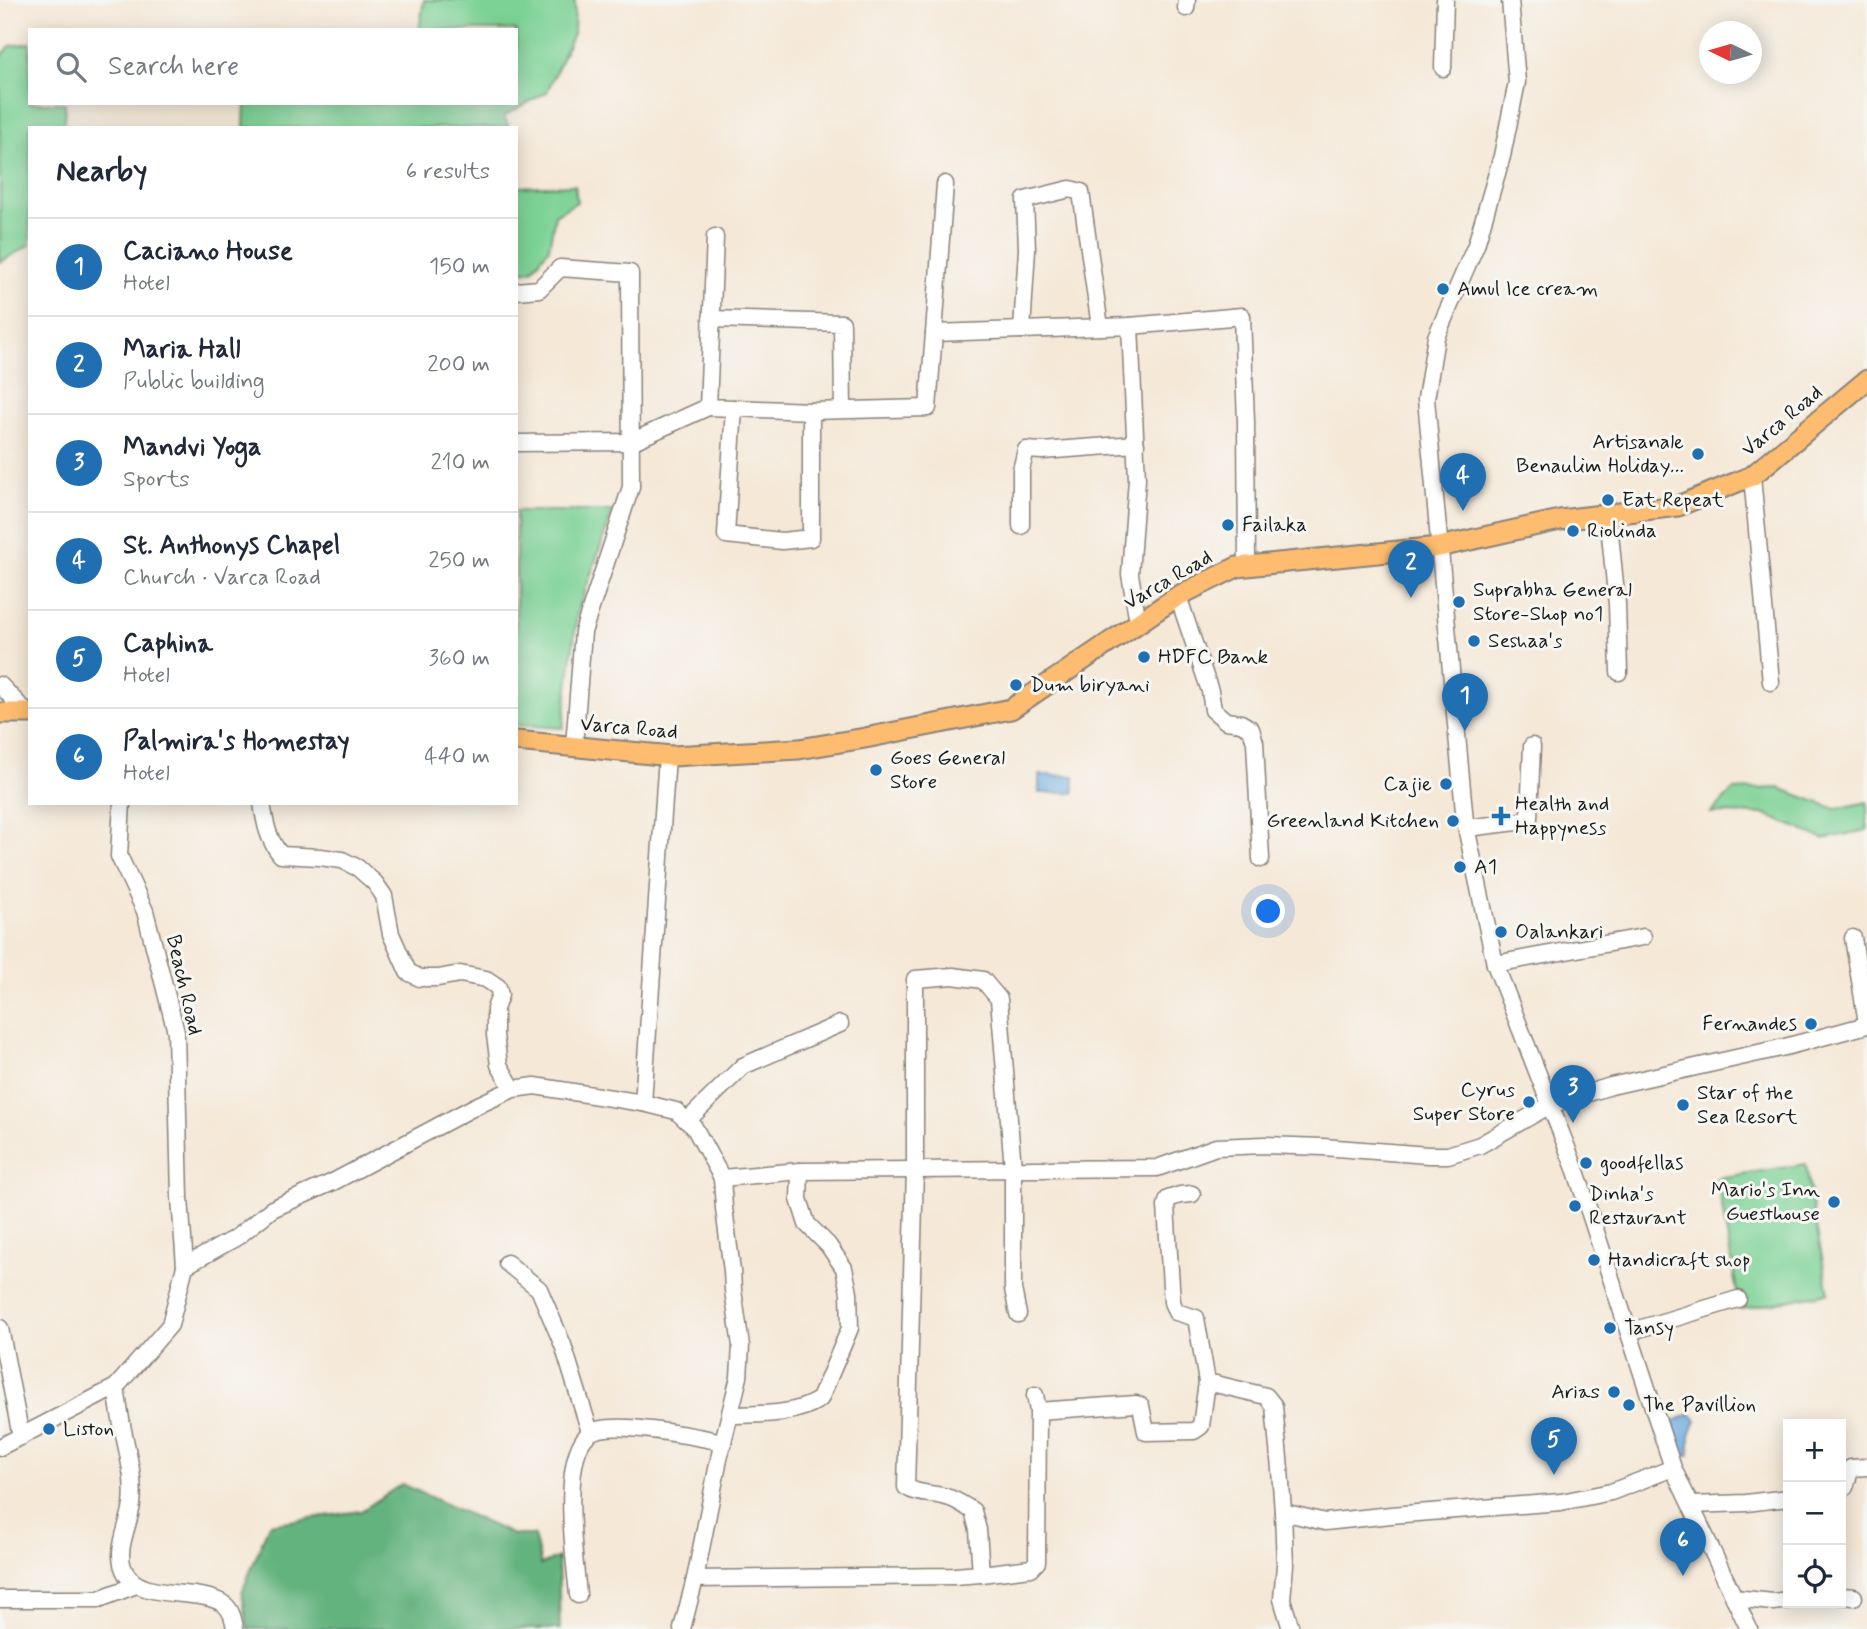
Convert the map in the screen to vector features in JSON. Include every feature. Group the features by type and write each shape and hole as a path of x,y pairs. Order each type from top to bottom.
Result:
{"main road":[{"name":"Varca Road","path":"518,741 667,756 799,749 1011,709 1178,596 1237,567 1439,547 1560,520 1678,506 1752,476 1867,380"},
{"path":"0,713 28,713"}],"street":[{"path":"1443,68 1445,0"},
{"path":"1510,0 1517,82 1502,156 1476,245 1436,337 1426,399 1466,828 1495,964 1576,1171 1673,1468 1749,1629"},
{"path":"518,443 631,442 708,407 811,411 928,408 945,184"},
{"path":"1022,330 1027,249 1025,200 1070,189 1081,192 1100,327"},
{"path":"708,407 715,237"},
{"path":"518,291 539,289 560,268 629,273 631,487 583,632 574,746"},
{"path":"934,333 1130,326 1242,316 1247,566"},
{"path":"711,318 842,323 843,410"},
{"path":"1130,326 1137,479 1130,574 1138,622"},
{"path":"734,408 726,535 782,541 811,538 811,411"},
{"path":"1021,526 1021,470 1026,450 1136,444"},
{"path":"1752,476 1771,682"},
{"path":"1608,514 1617,604 1619,672"},
{"path":"1178,596 1210,691 1213,710 1226,721 1241,723 1251,729 1255,742 1261,859"},
{"path":"0,685 28,713"},
{"path":"1466,828 1529,818 1532,746"},
{"path":"643,1103 667,756"},
{"name":"Beach Road","path":"116,1387 170,1325 185,1266 180,1198 176,1032 145,911 119,856 122,805"},
{"path":"262,805 272,844 281,855 341,860 358,868 374,883 384,896 391,934 408,972 419,978 460,974 486,979 498,987 500,995 495,1009 495,1035 499,1065 513,1089"},
{"path":"1495,964 1643,937"},
{"path":"722,1178 800,1171 1157,1168 1216,1147 1264,1145 1448,1155 1480,1144 1550,1105 1611,1086 1785,1047 1867,1024 1853,938"},
{"path":"981,1574 978,1530 973,1511 949,1497 919,1493 906,1487 915,1169 915,979 953,976 983,980 999,999 1012,1169 1013,1289 1018,1314"},
{"path":"687,1121 743,1066 840,1024"},
{"path":"185,1266 237,1237 272,1209 333,1182 513,1089 536,1086 676,1111 694,1127 722,1178 741,1346 739,1377 682,1629"},
{"path":"730,1415 770,1413 810,1406 820,1399 850,1328 849,1293 844,1268 828,1245 807,1224 799,1199 800,1171"},
{"path":"695,1579 954,1576 1031,1568 1037,1562 1037,1403 1136,1404 1141,1406 1146,1432 1194,1431 1201,1426 1207,1382 1196,1318 1176,1312 1172,1302 1166,1206 1168,1199 1192,1194"},
{"path":"506,1263 539,1289 563,1345 590,1432"},
{"path":"1629,1332 1738,1299"},
{"path":"0,1328 21,1437"},
{"path":"1207,1382 1266,1396 1274,1406 1283,1512 1285,1565 1282,1599 1291,1629"},
{"path":"0,1447 116,1387 132,1482 132,1503 120,1555 125,1573 136,1586"},
{"path":"578,1595 571,1503 572,1470 578,1446 590,1432 608,1428 636,1429 723,1443"},
{"path":"1846,1484 1851,1468 1867,1467"},
{"path":"1283,1512 1325,1522 1561,1502 1611,1492 1673,1468"},
{"path":"1691,1506 1783,1498"},
{"path":"0,1599 99,1599 136,1586 212,1599 226,1606 235,1629"},
{"path":"1734,1598 1783,1601"}],"green space":[{"path":"424,0 575,0 574,31 547,92 504,116 508,126 244,126 245,105 518,105 518,28 419,28"},
{"path":"28,43 28,105 65,105 65,126 28,126 28,246 0,262 0,58 10,46"},
{"path":"575,185 577,202 555,215 549,248 532,270 518,273 518,187"},
{"path":"518,511 613,511 577,614 563,728 518,725"},
{"path":"1779,788 1836,809 1867,802 1867,830 1824,839 1763,814 1711,813 1733,790"},
{"path":"1806,1164 1829,1293 1742,1309 1717,1178"},
{"path":"402,1484 513,1535 534,1535 541,1565 558,1557 560,1629 248,1629 242,1592 269,1524 361,1511"}],"water":[{"path":"1039,775 1074,776 1074,793 1039,793"},
{"path":"1690,1414 1696,1420 1690,1436 1690,1455 1679,1454 1667,1430 1670,1423"}],"place":[{"name":"Amul Ice cream","path":"1443,289"},
{"name":"Artisanale Benaulim Holiday…","path":"1698,454"},
{"name":"Eat Repeat","path":"1608,500"},
{"name":"St. Anthonys Chapel","path":"1463,511"},
{"name":"Failaka","path":"1228,525"},
{"name":"Riolinda","path":"1573,531"},
{"name":"Maria Hall","path":"1411,598"},
{"name":"Suprabha General Store-Shop no1","path":"1459,602"},
{"name":"Seshaa's","path":"1474,641"},
{"name":"HDFC Bank","path":"1144,657"},
{"name":"Dum biryani","path":"1016,685"},
{"name":"Caciano House","path":"1465,731"},
{"name":"Goes General Store","path":"876,770"},
{"name":"Cajie","path":"1446,784"},
{"name":"Health and Happyness","path":"1501,816"},
{"name":"Greenland Kitchen","path":"1453,821"},
{"name":"A1","path":"1460,867"},
{"name":"Oalankari","path":"1501,932"},
{"name":"Fernandes","path":"1811,1024"},
{"name":"Cyrus Super Store","path":"1529,1102"},
{"name":"Star of the Sea Resort","path":"1683,1105"},
{"name":"Mandvi Yoga","path":"1573,1123"},
{"name":"goodfellas","path":"1586,1163"},
{"name":"Mario's Inn Guesthouse","path":"1834,1202"},
{"name":"Dinha's Restaurant","path":"1575,1206"},
{"name":"Handicraft shop","path":"1594,1260"},
{"name":"Tansy","path":"1610,1328"},
{"name":"Arias","path":"1614,1392"},
{"name":"The Pavillion","path":"1629,1405"},
{"name":"Liston","path":"49,1429"},
{"name":"Caphina","path":"1554,1475"},
{"name":"Palmira's Homestay","path":"1683,1576"}]}
